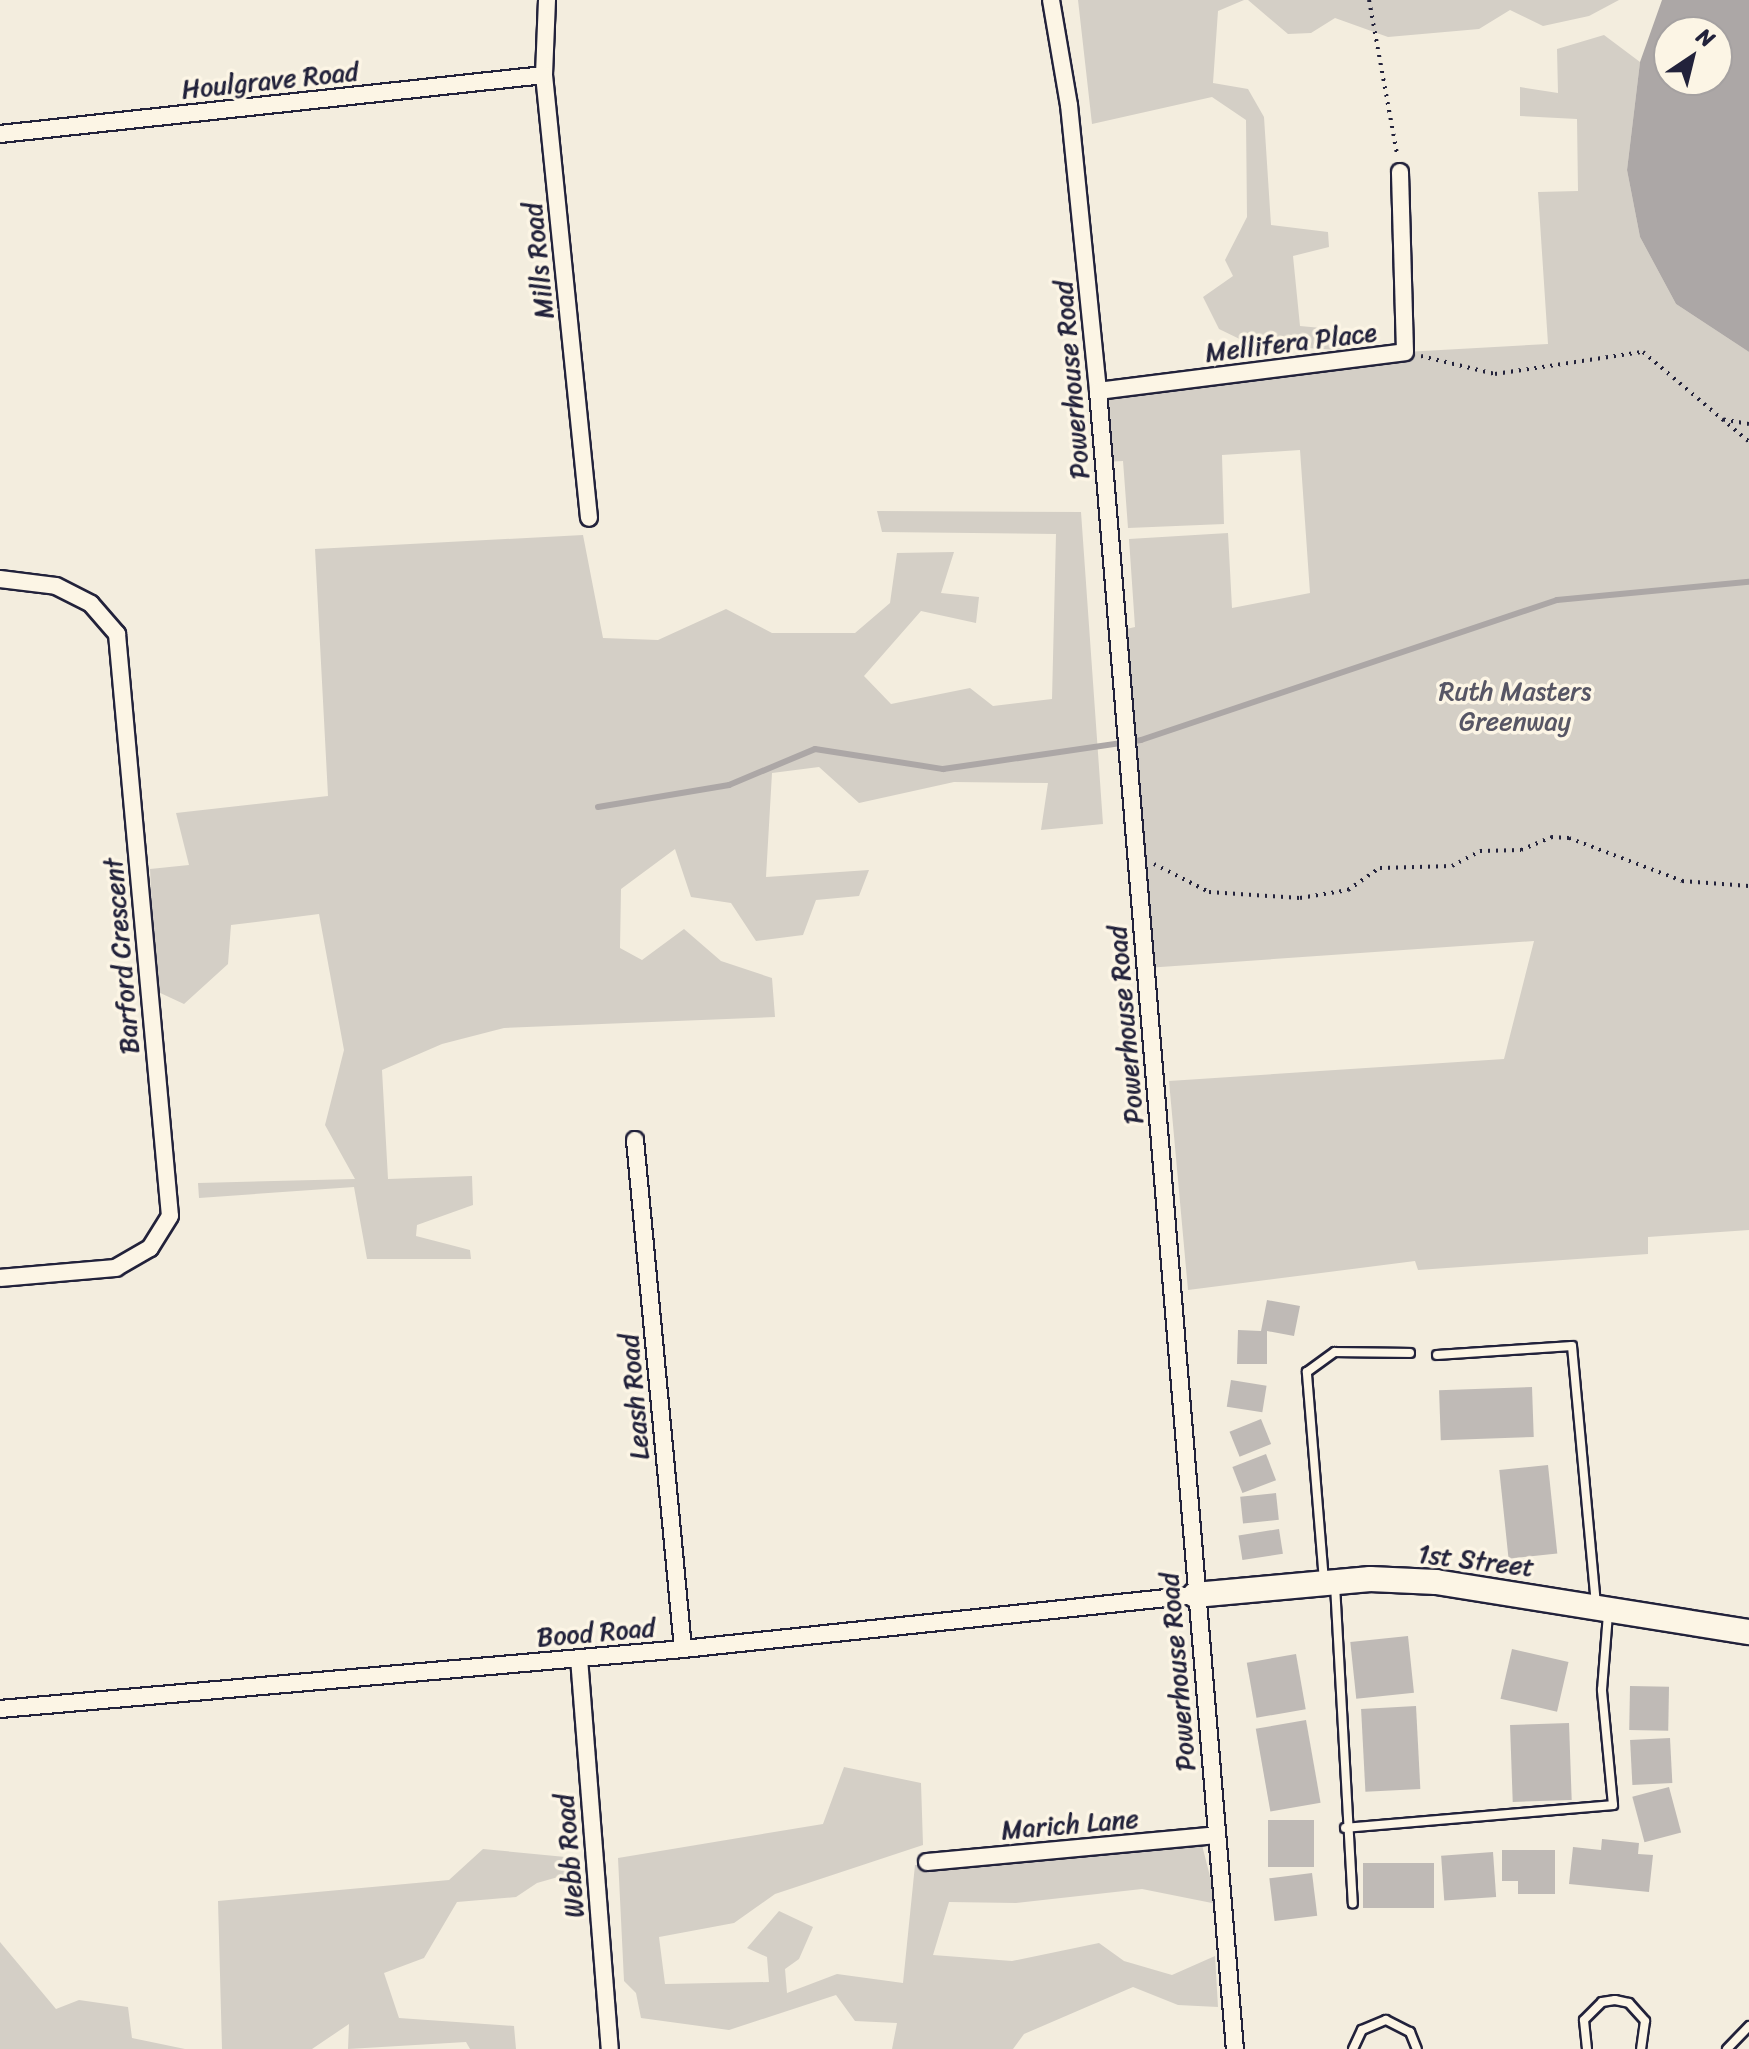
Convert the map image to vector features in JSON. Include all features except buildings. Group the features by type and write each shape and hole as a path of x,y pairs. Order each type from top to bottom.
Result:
{"street":[{"name":"Mills Road","path":"547,0 544,75 589,518"},
{"name":"Powerhouse Road","path":"1055,1 1069,105 1098,391 1195,1595 1235,2049"},
{"name":"Houlgrave Road","path":"0,134 544,75"},
{"name":"Mellifera Place","path":"1098,391 1405,352 1400,172"},
{"name":"Barford Crescent","path":"0,579 56,586 91,604 117,634 170,1216 150,1248 116,1268 0,1278"},
{"name":"Leash Road","path":"635,1140 683,1649"},
{"name":"1st Street","path":"1195,1595 1330,1583 1436,1582 1749,1632"},
{"name":"Bood Road","path":"0,1709 683,1649 1195,1595"},
{"name":"Webb Road","path":"579,1658 610,2049"},
{"name":"Marich Lane","path":"927,1862 1217,1835"}],"lane":[{"path":"1345,1828 1613,1805 1602,1690 1602,1608 1572,1346 1437,1355"},
{"path":"1353,1903 1345,1828 1330,1583 1307,1372 1335,1352 1410,1353"},
{"path":"1587,2049 1584,2020 1591,2009 1615,2000 1629,2003 1645,2021 1641,2049"},
{"path":"1353,2049 1362,2030 1386,2020 1410,2032 1417,2049"},
{"path":"1727,2049 1749,2026"}],"path":[{"path":"1369,0 1400,172"},
{"path":"1405,352 1495,374 1643,352 1749,442"},
{"path":"1722,419 1749,424"},
{"path":"1137,859 1209,892 1300,898 1348,890 1380,868 1452,866 1480,851 1521,850 1551,837 1569,838 1682,881 1749,886"}],"green space":[{"path":"1078,0 1244,0 1218,11 1213,83 1248,89 1264,117 1271,225 1328,232 1329,247 1293,256 1300,326 1353,331 1341,350 1252,345 1219,329 1203,297 1233,276 1225,260 1247,217 1246,120 1212,97 1092,124"},
{"path":"1248,0 1619,0 1589,16 1543,26 1510,10 1479,29 1388,37 1335,18 1311,33 1288,34"},
{"name":"Ruth Masters Greenway","path":"1604,35 1640,62 1627,170 1640,237 1676,304 1749,352 1749,1230 1648,1237 1648,1254 1418,1270 1415,1261 1188,1290 1169,1081 1504,1059 1534,941 1146,968 1118,631 1135,627 1129,539 1228,533 1232,608 1310,593 1300,450 1222,455 1224,524 1128,528 1123,461 1104,462 1098,391 1405,352 1548,344 1538,192 1578,191 1577,119 1520,116 1520,87 1558,93 1557,49"},
{"path":"877,511 1081,512 1103,824 1041,830 1048,783 954,782 859,803 819,767 772,773 766,877 869,870 859,896 816,900 803,935 756,941 731,903 691,897 675,849 621,889 620,948 642,960 684,929 721,961 772,978 775,1017 504,1028 442,1044 382,1070 388,1179 472,1176 473,1205 417,1225 416,1236 470,1250 471,1259 367,1259 354,1187 199,1198 198,1183 355,1179 325,1125 344,1050 319,914 231,925 228,964 184,1004 156,991 150,869 189,865 176,813 328,796 315,549 583,535 603,638 658,640 726,609 772,633 855,633 890,603 897,553 954,552 941,593 979,597 976,623 921,611 864,676 891,704 970,688 993,706 1052,699 1056,534 882,532"},
{"path":"844,1767 921,1783 923,1845 775,1894 734,1923 659,1937 665,1984 769,1982 767,1957 747,1948 779,1911 813,1927 799,1959 785,1969 787,1993 837,1974 903,1983 915,1865 1202,1845 1217,1904 1142,1889 1016,1903 949,1902 933,1955 1012,1961 1099,1943 1124,1961 1172,1975 1215,1956 1218,2007 1178,2005 1133,1987 1024,2034 1013,2049 892,2049 897,2023 855,2021 836,1995 729,2030 641,2018 636,1993 624,1981 618,1858 823,1824"},
{"path":"483,1849 576,1858 579,1871 537,1883 516,1897 457,1902 424,1958 384,1973 399,2018 514,2026 516,2049 470,2049 466,2042 348,2049 349,2024 312,2049 222,2049 218,1901 449,1880"},
{"path":"0,1942 56,2009 79,2000 128,2007 132,2038 185,2049 0,2049"}],"shaded area":[{"path":"1662,0 1749,0 1749,352 1676,304 1640,237 1627,170 1640,62 1653,25 1653,96 1733,96 1733,16 1656,16"}],"waterway":[{"path":"598,807 729,785 815,749 943,769 1141,740 1557,600 1749,582"}]}
